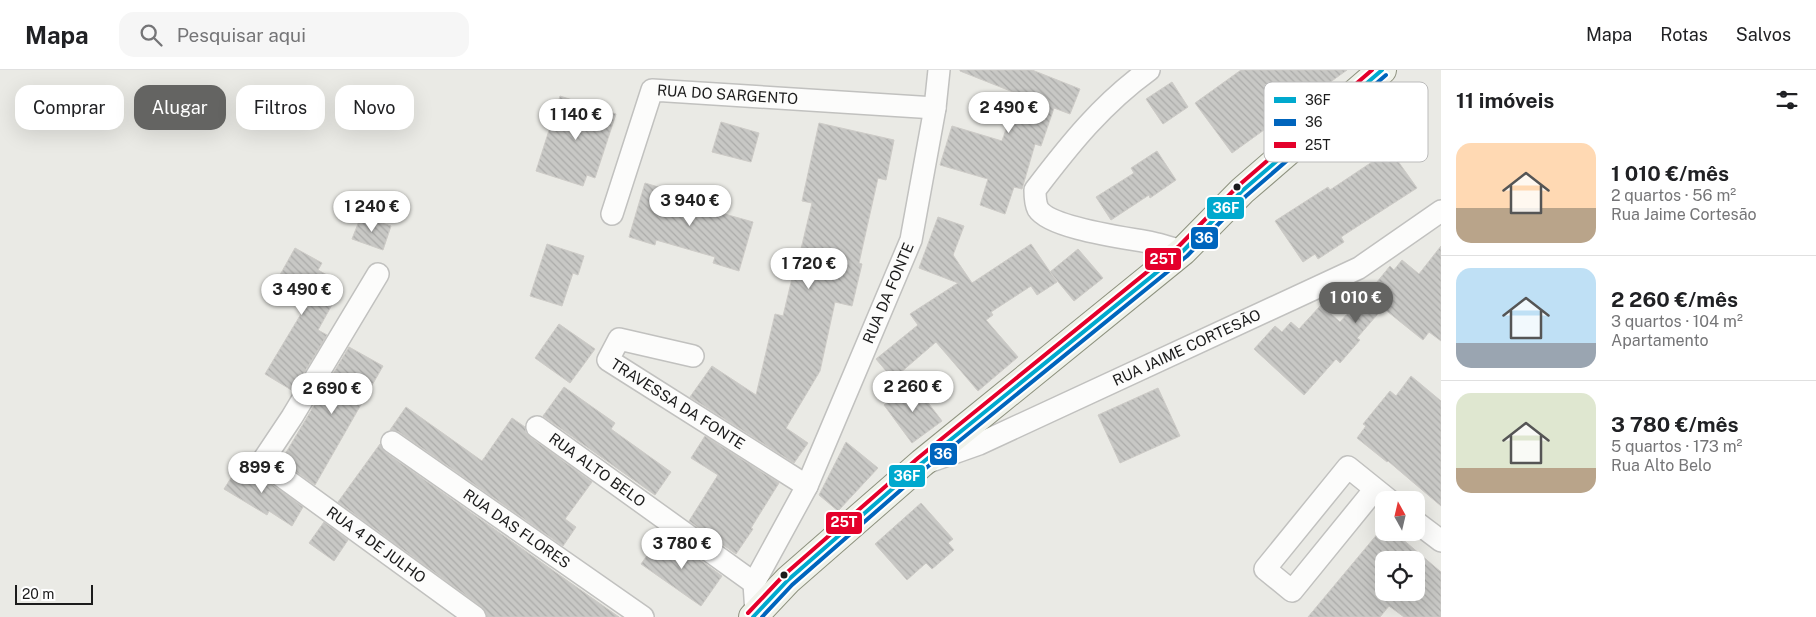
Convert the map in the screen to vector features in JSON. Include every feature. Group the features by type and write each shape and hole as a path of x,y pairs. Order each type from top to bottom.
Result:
{"street":[{"name":"RUA DA FONTE","path":"754,583 807,486 911,240 935,108 939,70"},
{"path":"1149,70 1109,102 1072,141 1036,190 1035,199 1039,210 1051,218 1089,232 1153,243 1183,251"},
{"path":"1368,82 1382,70"},
{"name":"RUA DO SARGENTO","path":"612,214 652,90 935,108"},
{"path":"754,615 788,580 922,464 1183,251 1242,191 1276,162"},
{"name":"RUA JAIME CORTESÃO","path":"922,464 979,444 1359,268 1441,211"},
{"name":"RUA 4 DE JULHO","path":"378,274 292,417 262,462 475,617"},
{"name":"TRAVESSA DA FONTE","path":"693,356 619,339 608,360 807,486"},
{"name":"RUA ALTO BELO","path":"537,427 754,583"},
{"name":"RUA DAS FLORES","path":"392,442 643,617"},
{"path":"1348,467 1382,494 1292,591 1265,569 1348,467"},
{"path":"1425,529 1441,541"},
{"path":"754,583 754,615"}],"building":[{"path":"960,70 1032,70 1080,89 1070,114 1054,108 1041,146 1035,144 1022,189 1014,187 1005,214 980,205 988,179 940,165 952,126 1002,141 1018,94"},
{"path":"1241,70 1347,70 1330,82 1264,82 1264,130 1232,153 1195,103"},
{"path":"1172,82 1188,107 1163,124 1146,99"},
{"path":"560,96 616,114 595,178 587,175 583,186 536,171"},
{"path":"721,122 759,133 751,162 712,152"},
{"path":"819,123 894,140 886,180 878,178 859,263 862,264 852,306 835,302 820,371 786,428 808,443 794,463 690,397 712,366 756,395 775,314 783,316 812,203 802,201"},
{"path":"1157,151 1176,180 1150,198 1149,195 1111,220 1096,197 1134,173 1131,168"},
{"path":"1372,162 1399,162 1417,188 1341,237 1344,242 1318,259 1315,254 1303,262 1275,221 1328,187 1330,190"},
{"path":"645,183 691,197 689,204 753,222 739,271 713,263 715,257 656,240 655,245 629,237"},
{"path":"361,216 391,226 383,250 352,239"},
{"path":"938,217 964,226 953,255 972,283 1031,244 1057,282 1037,295 1031,286 991,312 993,315 986,320 1018,357 978,391 936,342 893,379 876,359 918,325 910,314 958,283 919,268"},
{"path":"547,244 584,256 578,275 573,273 562,306 530,296"},
{"path":"1441,246 1441,341 1429,332 1423,340 1383,308 1357,338 1360,340 1340,363 1336,359 1304,395 1254,349 1275,326 1282,332 1291,322 1299,329 1321,305 1340,322 1358,302 1359,304 1390,266 1394,270 1402,260 1419,274"},
{"path":"295,248 322,263 318,270 336,280 330,290 338,294 318,330 327,335 293,391 265,374 304,309 271,291"},
{"path":"1078,249 1103,278 1074,301 1050,272"},
{"path":"559,324 595,349 570,383 535,358"},
{"path":"349,347 383,366 315,485 281,461"},
{"path":"1411,376 1441,401 1441,506 1388,461 1357,438 1366,426 1363,424 1390,391 1396,396"},
{"path":"913,383 942,421 912,443 884,405"},
{"path":"564,387 615,423 611,429 671,472 655,495 543,416"},
{"path":"1158,388 1180,436 1120,463 1098,415"},
{"path":"406,407 482,461 512,418 525,427 526,433 530,437 592,482 565,519 576,527 563,546 399,432 390,430"},
{"path":"705,436 779,483 751,528 753,529 736,554 689,521 718,475 691,458"},
{"path":"846,442 878,468 838,511 819,495"},
{"path":"380,444 385,452 619,617 487,617 482,607 338,502"},
{"path":"243,459 250,463 255,472 303,507 292,526 269,511 267,515 224,489"},
{"path":"921,503 953,539 948,543 954,550 932,569 926,563 907,580 875,544"},
{"path":"324,522 348,540 334,561 309,543"},
{"path":"663,533 722,576 701,606 641,564"},
{"path":"1375,537 1375,541 1405,541 1416,551 1375,551 1375,601 1425,601 1425,558 1441,572 1441,617 1404,617 1389,606 1380,617 1308,617"}],"transit line":[{"name":"25T","path":"1358,82 1372,70"},
{"name":"36F","path":"1368,82 1382,70"},
{"name":"36","path":"1378,82 1386,75"},
{"name":"25T","path":"748,613 784,575 918,458 1179,246 1238,186 1266,162"},
{"name":"36F","path":"753,617 788,580 922,463 1183,251 1242,191 1276,162"},
{"name":"36","path":"762,617 792,585 926,468 1187,256 1246,196 1285,162"}]}
